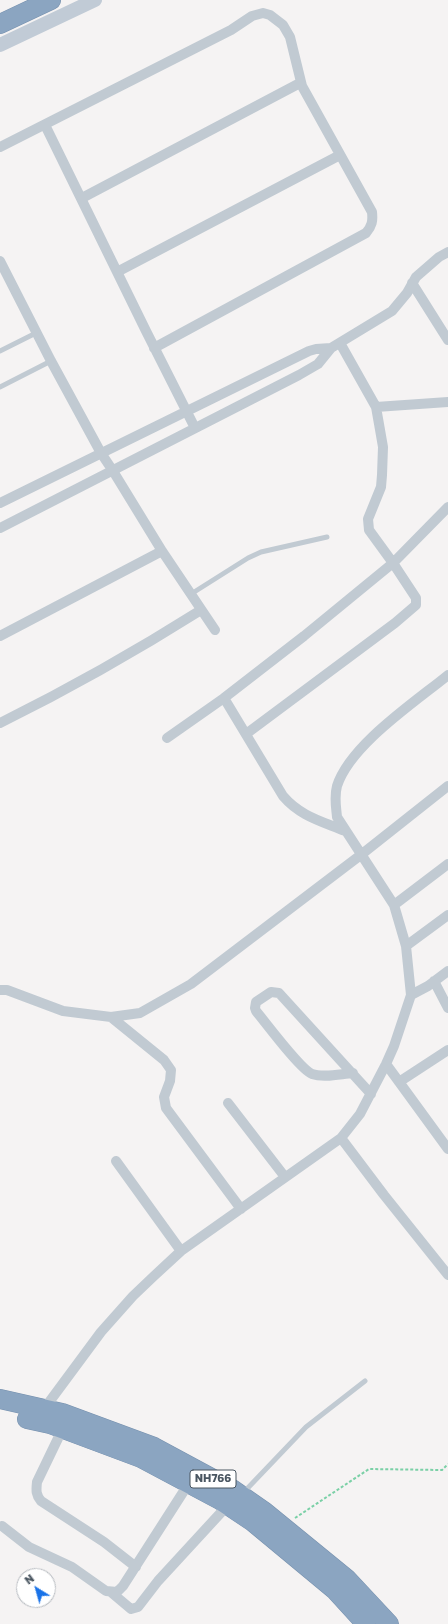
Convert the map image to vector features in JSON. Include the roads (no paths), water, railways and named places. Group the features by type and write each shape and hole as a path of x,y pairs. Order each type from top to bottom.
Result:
{"highway":[{"path":"0,24 51,0"},
{"name":"NH766","path":"0,1399 43,1415 63,1428 141,1458 220,1500 234,1500 282,1526 347,1580 389,1624"},
{"name":"NH766","path":"0,1413 43,1415 62,1413 154,1447 202,1472 234,1500 253,1522 334,1590 366,1624"}],"street":[{"path":"0,45 95,0"},
{"path":"0,147 231,30 257,14 262,13 270,15 283,25 290,37 300,83 372,212 373,220 370,228 366,233 154,348"},
{"path":"82,198 300,83"},
{"path":"45,125 154,348 195,428"},
{"path":"118,272 340,155"},
{"path":"0,528 318,364 336,346 392,311 407,293 416,277 439,257 448,252"},
{"path":"0,261 100,453 113,471 162,551 215,630"},
{"path":"412,283 448,340"},
{"path":"246,734 395,623 416,605 416,598 393,563 368,530 367,524 381,487 383,446 376,407 336,346"},
{"path":"0,503 308,351 336,346"},
{"path":"376,407 448,402"},
{"path":"167,738 224,698 304,636 393,563 448,507"},
{"path":"0,636 162,551"},
{"path":"0,724 136,650 201,610"},
{"path":"43,1415 101,1332 133,1296 182,1251 341,1138 360,1114 371,1094 394,1046 411,995 406,946 394,905 362,854 345,831 338,816 335,800 338,786 356,753 373,736 448,675"},
{"path":"224,698 282,796 304,815 345,831"},
{"path":"0,990 7,990 64,1011 111,1017 140,1013 191,984 362,854 448,786"},
{"path":"394,905 448,864"},
{"path":"406,946 448,915"},
{"path":"411,995 448,971"},
{"path":"434,981 448,1008"},
{"path":"353,1073 322,1075 311,1073 299,1062 256,1011 254,1008 256,1002 271,992 279,993 353,1073 371,1094"},
{"path":"111,1017 164,1060 171,1070 170,1081 164,1097 166,1108 241,1209"},
{"path":"399,1082 448,1050"},
{"path":"386,1064 448,1149"},
{"path":"228,1103 285,1177"},
{"path":"341,1138 448,1275"},
{"path":"116,1161 182,1251"},
{"path":"63,1428 37,1482 37,1496 41,1501 104,1542 136,1567"},
{"path":"112,1593 117,1592 123,1586 189,1483"},
{"path":"2,1526 29,1547 72,1567 106,1591 112,1593 131,1609 138,1607 158,1581 234,1500"}],"lane":[{"path":"0,351 36,332"},
{"path":"0,387 51,361"},
{"path":"191,594 248,558 261,552 327,537"},
{"path":"234,1500 306,1427 365,1381"}]}
